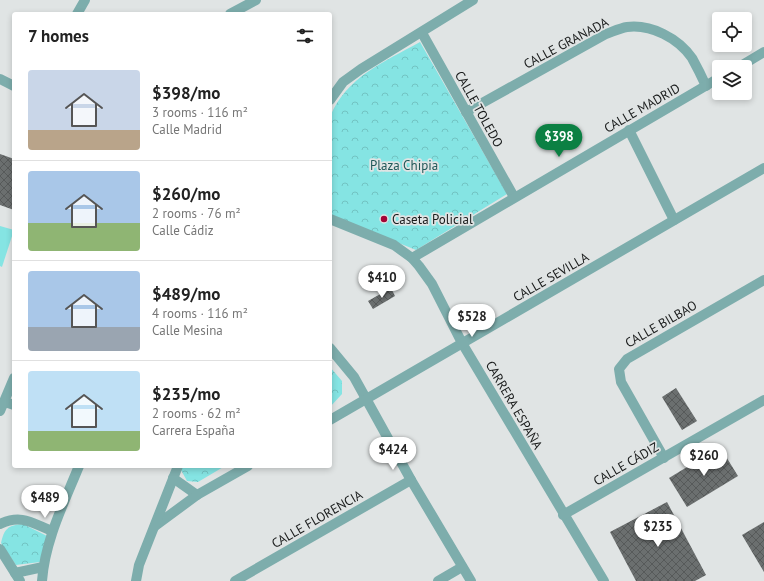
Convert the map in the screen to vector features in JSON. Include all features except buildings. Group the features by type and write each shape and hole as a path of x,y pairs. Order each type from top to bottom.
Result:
{"street":[{"path":"234,12 256,0"},
{"path":"332,97 343,82 361,69 422,33 473,0"},
{"path":"78,12 85,1"},
{"name":"CALLE GRANADA","path":"466,112 606,34 626,27 643,28 662,33 681,46 692,58 706,86"},
{"name":"CALLE TOLEDO","path":"422,33 514,197"},
{"path":"751,60 764,52"},
{"path":"0,79 12,85"},
{"name":"CALLE MADRID","path":"412,258 712,82"},
{"path":"629,130 674,220"},
{"name":"CALLE SEVILLA","path":"332,419 764,168"},
{"name":"CARRERA ESPAÑA","path":"332,220 394,245 412,258 432,284 462,343 563,515 604,581"},
{"name":"CALLE BILBAO","path":"664,458 621,382 619,369 627,359 764,280"},
{"path":"332,350 354,377 368,399 411,480 471,581"},
{"path":"6,406 12,385"},
{"name":"CALLE CÁDIZ","path":"563,515 764,400"},
{"path":"42,581 43,567 52,531 78,468"},
{"path":"136,581 139,565 177,468"},
{"path":"155,526 197,494 244,468"},
{"path":"173,478 197,494"},
{"name":"CALLE FLORENCIA","path":"235,581 411,480"},
{"path":"0,524 9,520 22,519 52,531"},
{"path":"0,549 17,577 43,567"},
{"path":"438,581 462,567"}],"green space":[{"name":"Plaza Chipia","path":"420,42 507,194 416,250 332,216 332,113 346,91 356,81 380,64"},
{"path":"0,226 12,229 12,236 2,267 0,266"},
{"path":"332,369 342,381 342,394 332,405"},
{"path":"182,468 222,468 198,482 187,481 181,470"},
{"path":"23,524 47,536 40,562 16,565 1,543 5,531 14,525"}],"place":[{"name":"Caseta Policial","path":"384,219"}]}
